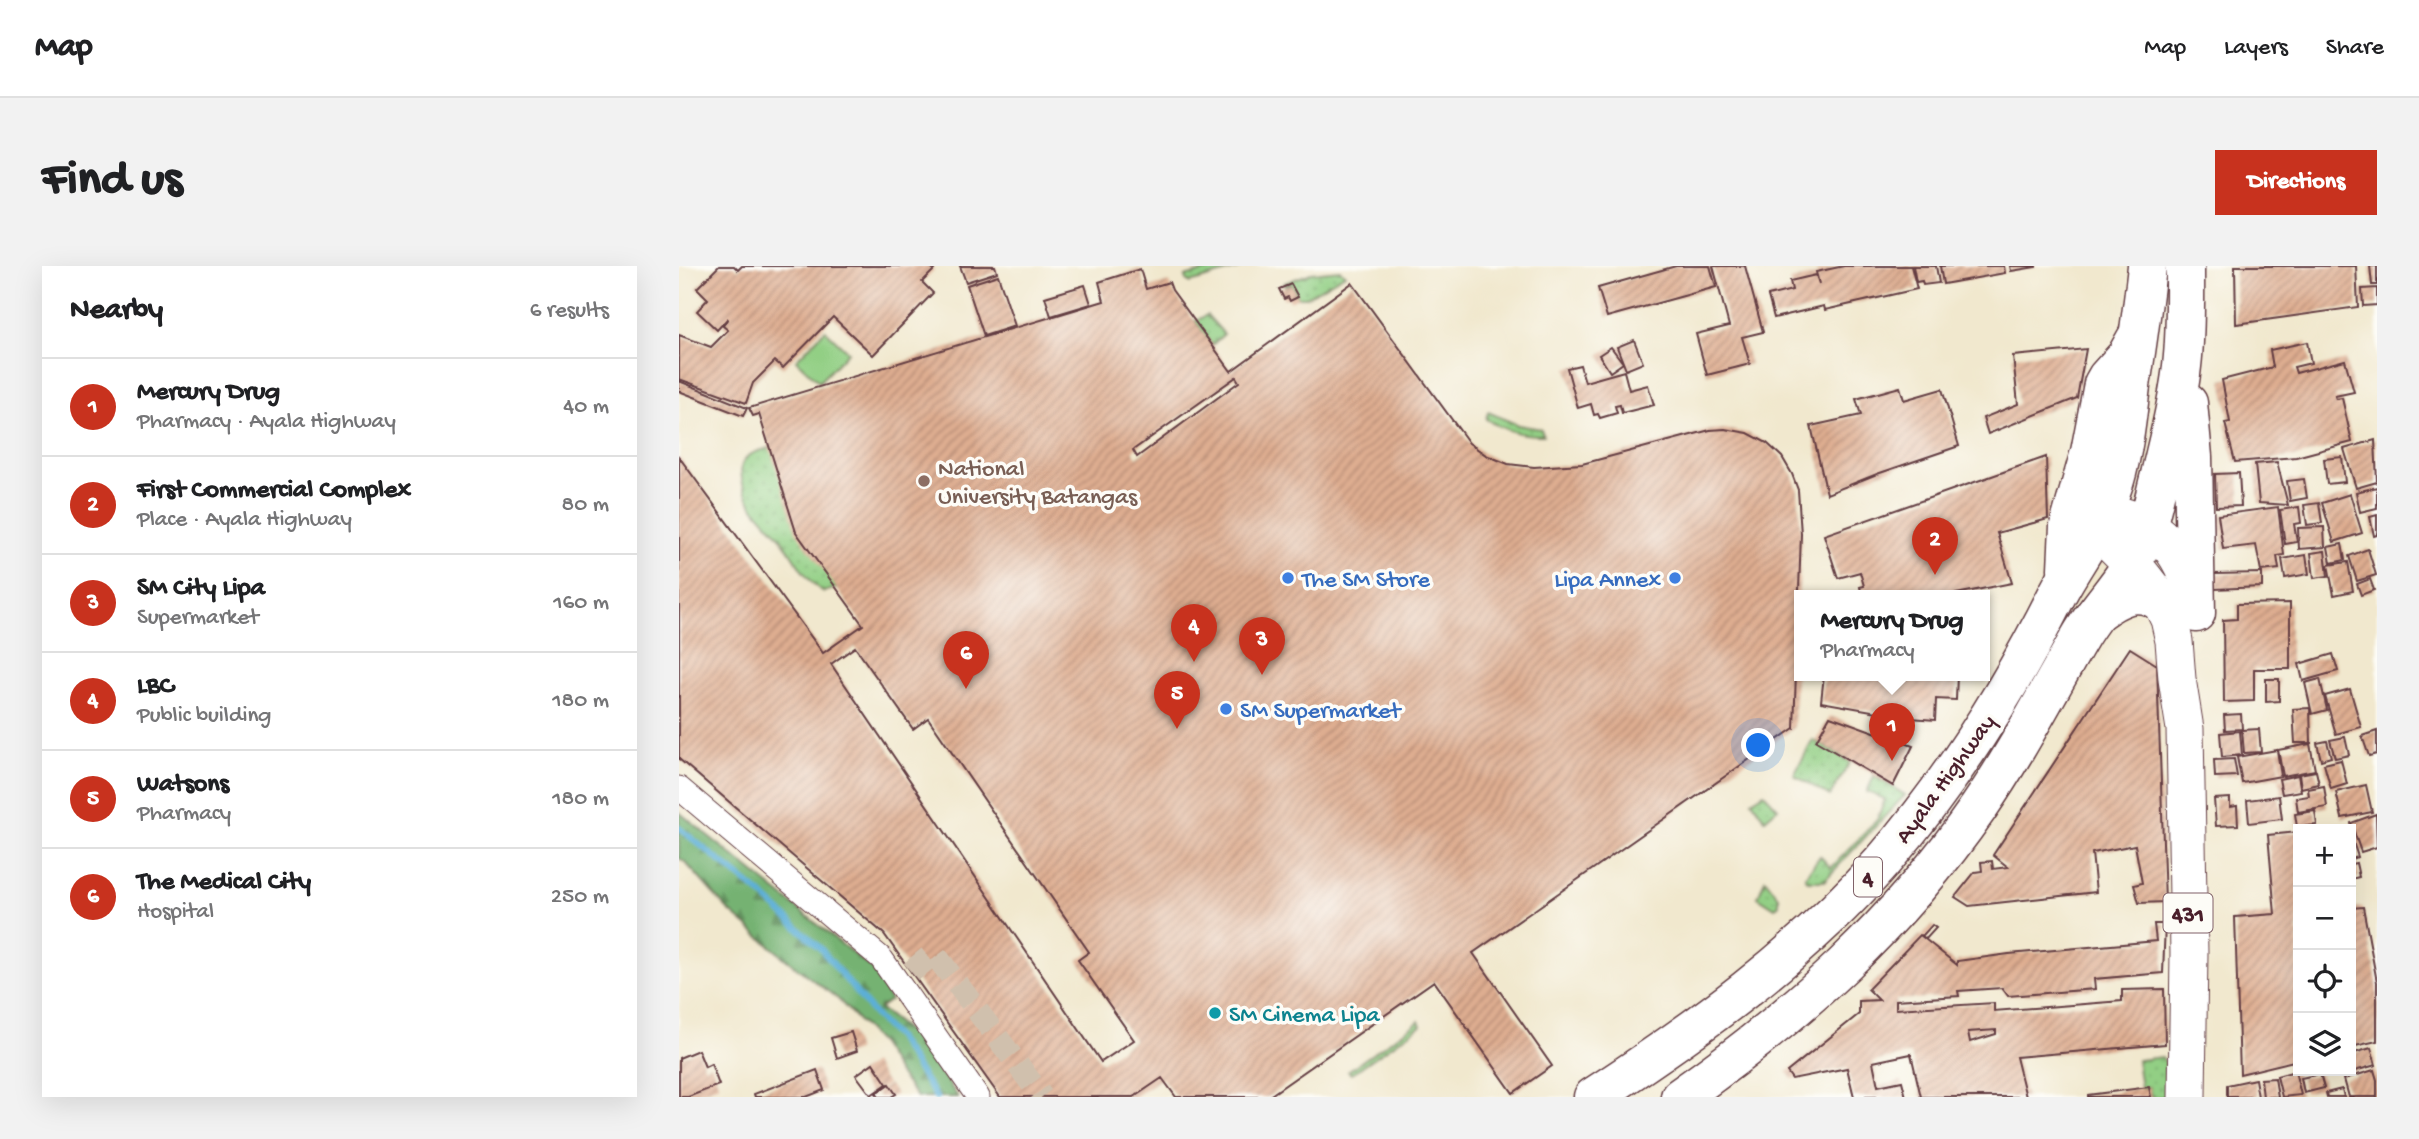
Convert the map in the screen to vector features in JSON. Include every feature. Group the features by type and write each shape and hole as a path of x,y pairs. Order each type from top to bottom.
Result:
{"highway":[{"name":"4","path":"2101,516 2120,460 2147,266"},
{"name":"4","path":"2094,614 2131,563 2147,525 2182,366 2185,266"},
{"path":"2063,584 2068,568 2069,526 2090,452 2103,384 2126,356 2138,335"},
{"path":"2094,614 2114,599 2133,593 2150,596 2179,609 2192,440 2182,366"},
{"path":"2128,414 2132,433 2137,438 2148,441 2164,436 2172,420"},
{"name":"Ayala Highway","path":"1593,1097 1668,1047 1754,982 1825,920 1881,863 1928,807 1982,729 2023,661 2101,516"},
{"name":"Ayala Highway","path":"1680,1097 1769,1032 1815,993 1856,954 1910,895 1999,776 2094,614"}],"main road":[{"name":"431","path":"2101,516 2125,516 2147,525 2164,539 2178,557 2189,582 2179,609 2195,680 2185,729 2189,953 2187,1097"},
{"path":"2101,516 2100,527 2106,538 2150,584 2179,609"}],"street":[{"path":"679,788 864,941 908,983 978,1097"}],"green space":[{"path":"1223,266 1247,266 1190,283 1185,277"},
{"path":"1340,270 1345,274 1306,297 1298,297 1291,283 1285,286 1284,283 1311,273"},
{"path":"1207,315 1224,334 1212,345 1195,321"},
{"path":"825,330 848,352 819,382 796,360"},
{"path":"1488,412 1518,425 1541,429 1543,435 1506,429 1486,419"},
{"path":"770,448 837,588 824,592 812,582 780,537 757,511 744,489 741,471 746,458"},
{"path":"1813,740 1850,762 1830,796 1794,775"},
{"path":"1874,776 1905,795 1824,881 1808,881 1805,877 1820,856 1831,868 1877,820 1885,799 1867,792"},
{"path":"1764,793 1778,808 1765,819 1752,801"},
{"path":"679,812 877,973 890,1000 879,1008 919,1040 958,1097 917,1097 880,1044 838,999 728,910 679,858"},
{"path":"1765,879 1779,897 1779,904 1775,908 1758,897"},
{"path":"1419,1021 1421,1025 1351,1074 1348,1071"},
{"path":"2162,1057 2165,1062 2165,1097 2151,1097 2149,1087 2141,1088 2137,1060"}],"building":[{"path":"719,266 734,266 738,270 742,266 930,266 934,270 922,282 933,293 873,355 833,317 783,368 775,361 753,383 746,403 679,379 679,335 711,347 728,330 723,326 728,318 717,330 697,311 708,299 697,288"},
{"path":"960,266 995,266 997,272 966,282"},
{"path":"1676,266 1710,266 1716,287 1607,317 1598,288"},
{"path":"1713,266 1745,266 1763,332 1742,337 1750,364 1707,375 1696,334 1729,326"},
{"path":"1844,266 1911,266 1917,289 1825,310 1824,306 1774,318 1768,296 1792,290 1790,281 1816,275 1819,284 1816,272"},
{"path":"1913,266 1936,266 1939,283 1923,285 1922,281 1916,282"},
{"path":"1940,266 2004,266 2005,273 1943,284"},
{"path":"2010,266 2036,266 2036,267 2011,271"},
{"path":"2235,266 2356,266 2358,307 2236,324"},
{"path":"2370,266 2377,266 2377,285 2372,285"},
{"path":"1140,269 1146,289 1169,282 1172,290 1231,371 1352,283 1469,443 1486,455 1508,464 1534,467 1582,464 1710,430 1725,429 1748,433 1767,443 1782,457 1792,474 1798,490 1801,534 1799,590 1794,590 1794,728 1473,953 1552,1066 1513,1093 1434,981 1268,1097 1176,1097 1162,1078 1134,1097 1000,1097 884,934 679,759 679,457 823,653 863,625 796,532 759,414 753,416 749,408 1104,301 1099,282","holes":["1236,377 1239,382 1137,457 1133,450","855,647 913,729 928,718 1089,952 1078,960 1134,1040 1101,1062 831,664"]},
{"path":"998,275 1015,326 984,336 967,285"},
{"path":"1291,284 1298,297 1290,301 1288,297 1284,299 1279,289"},
{"path":"1085,285 1091,304 1051,316 1045,297"},
{"path":"2377,288 2377,305 2363,306 2362,289"},
{"path":"1634,340 1643,363 1626,370 1617,347"},
{"path":"2307,342 2311,363 2294,367 2296,373 2345,360 2354,392 2335,396 2336,399 2342,398 2352,442 2296,457 2235,462 2225,423 2230,422 2222,380 2273,367 2270,350"},
{"path":"1611,347 1623,363 1610,372 1599,355"},
{"path":"2086,349 2077,398 1988,434 1983,418 2018,404 2013,356"},
{"path":"1580,365 1585,382 1624,371 1629,390 1648,385 1654,405 1622,413 1620,405 1615,406 1617,413 1600,418 1598,414 1594,415 1591,404 1578,408 1567,368"},
{"path":"679,381 747,408 743,416 679,391"},
{"path":"1900,387 1904,400 1942,389 1959,446 1827,494 1811,426 1861,415 1856,399"},
{"path":"2375,440 2377,482 2356,488 2344,449"},
{"path":"2046,457 2048,519 1997,533 2012,583 1976,590 1861,590 1860,587 1864,586 1860,572 1838,578 1824,535"},
{"path":"2342,457 2345,482 2327,484 2324,459"},
{"path":"2277,462 2288,505 2259,503 2255,464"},
{"path":"2239,473 2241,506 2216,507 2215,474"},
{"path":"2304,479 2307,498 2290,501 2287,481"},
{"path":"2377,487 2377,508 2360,512 2356,492"},
{"path":"2350,494 2362,533 2334,542 2322,503"},
{"path":"2319,503 2322,523 2307,525 2304,505"},
{"path":"2278,507 2284,555 2277,556 2279,569 2261,571 2256,545 2223,549 2218,515"},
{"path":"2299,507 2301,523 2294,524 2297,542 2285,544 2280,510"},
{"path":"2377,515 2377,535 2374,536 2370,517"},
{"path":"2324,527 2325,547 2299,549 2298,528"},
{"path":"2342,544 2345,560 2331,563 2328,547"},
{"path":"2368,549 2376,575 2357,581 2349,556"},
{"path":"2325,551 2328,576 2314,578 2311,553"},
{"path":"2306,555 2309,574 2285,578 2282,559"},
{"path":"2348,562 2353,591 2334,595 2328,565"},
{"path":"2262,573 2262,587 2214,589 2213,574"},
{"path":"2370,579 2374,590 2361,595 2357,584"},
{"path":"2290,603 2290,669 2254,669 2254,701 2224,702 2223,620 2237,619 2237,604"},
{"path":"2130,648 2157,665 2165,902 2139,903 2134,885 2142,883 2135,845 2092,853 2096,892 1969,906 1955,897 1975,872 1982,871 1981,862 1992,861 1993,869 2008,867 1993,855"},
{"path":"2333,654 2338,671 2303,681 2299,664"},
{"path":"2266,679 2279,679 2279,701 2266,702"},
{"path":"2320,679 2327,710 2312,714 2305,683"},
{"path":"1823,681 1957,681 1956,700 1936,699 1935,720 1821,702"},
{"path":"2350,689 2361,727 2336,734 2325,696"},
{"path":"2310,708 2311,743 2295,743 2293,709"},
{"path":"2241,714 2242,729 2225,730 2224,715"},
{"path":"1830,716 1913,746 1893,786 1816,741"},
{"path":"2259,729 2261,752 2244,753 2242,730"},
{"path":"2240,731 2242,755 2222,757 2220,733"},
{"path":"2377,731 2377,754 2369,756 2362,736"},
{"path":"2345,737 2349,755 2335,758 2330,740"},
{"path":"2327,741 2331,757 2321,760 2317,743"},
{"path":"2310,744 2315,770 2283,776 2278,750"},
{"path":"2277,750 2281,776 2242,783 2237,757"},
{"path":"2234,759 2237,776 2215,777 2214,760"},
{"path":"2341,760 2347,784 2331,789 2324,764"},
{"path":"2316,771 2319,784 2301,788 2299,774"},
{"path":"2298,775 2301,791 2282,794 2279,779"},
{"path":"2366,785 2372,812 2342,818 2336,792"},
{"path":"2324,786 2327,807 2298,812 2296,798 2309,796 2308,789"},
{"path":"2279,796 2282,819 2249,823 2247,800"},
{"path":"2230,798 2230,807 2237,806 2238,825 2216,826 2214,799"},
{"path":"2315,811 2317,824 2297,824 2295,814"},
{"path":"2376,814 2377,847 2361,852 2356,838 2356,824 2351,823"},
{"path":"2293,832 2293,1061 2240,1074 2235,917 2275,914 2268,835"},
{"path":"2363,907 2377,982 2377,1041 2356,1046 2356,950 2356,908"},
{"path":"2154,924 2165,924 2163,973 2094,979 2095,989 2008,996 2002,988 1958,991 1959,996 1896,1000 1896,1009 1994,1003 1994,1011 2122,1001 2122,990 2164,989 2165,1044 2016,1057 2026,1097 1921,1097 1911,1054 1873,1062 1878,1086 1902,1081 1906,1097 1854,1097 1847,1068 1792,1079 1787,1072 1859,1014 1859,1001 1879,1000 1868,989 1920,935 1957,965 1957,961 2009,954 2156,941","holes":["1996,1030 1996,1034 1970,1042 1968,1032"]},
{"path":"1932,925 1936,928 1926,939 1922,936"},
{"path":"851,1032 857,1051 837,1058 831,1038"},
{"path":"2371,1048 2376,1065 2356,1071 2356,1052"},
{"path":"698,1050 705,1067 711,1064 719,1085 688,1097 679,1097 679,1058"},
{"path":"873,1063 887,1084 871,1095 856,1075"},
{"path":"817,1070 824,1090 806,1097 755,1097 754,1094"},
{"path":"2374,1070 2377,1097 2349,1097 2344,1079"},
{"path":"2293,1072 2301,1095 2282,1097 2277,1076"},
{"path":"2321,1076 2324,1088 2304,1093 2301,1078"},
{"path":"2275,1078 2278,1097 2263,1097 2261,1079"},
{"path":"2255,1079 2258,1097 2227,1097 2227,1085"},
{"path":"889,1084 896,1094 879,1097 876,1093"},
{"path":"2149,1087 2151,1097 2088,1097 2088,1095"},
{"path":"2342,1089 2344,1097 2327,1097 2326,1093"}],"waterway":[{"path":"679,828 762,895 821,949 877,1018 898,1039 936,1097"}],"tunnel":[{"path":"911,972 934,953 1042,1097"}],"place":[{"name":"National University Batangas","path":"924,481"},
{"name":"First Commercial Complex","path":"1935,575"},
{"name":"The SM Store","path":"1288,578"},
{"name":"Lipa Annex","path":"1675,578"},
{"name":"LBC","path":"1194,662"},
{"name":"SM City Lipa","path":"1262,675"},
{"name":"The Medical City","path":"966,689"},
{"name":"SM Supermarket","path":"1226,709"},
{"name":"Watsons","path":"1177,729"},
{"name":"Mercury Drug","path":"1892,761"},
{"name":"SM Cinema Lipa","path":"1215,1013"}]}
